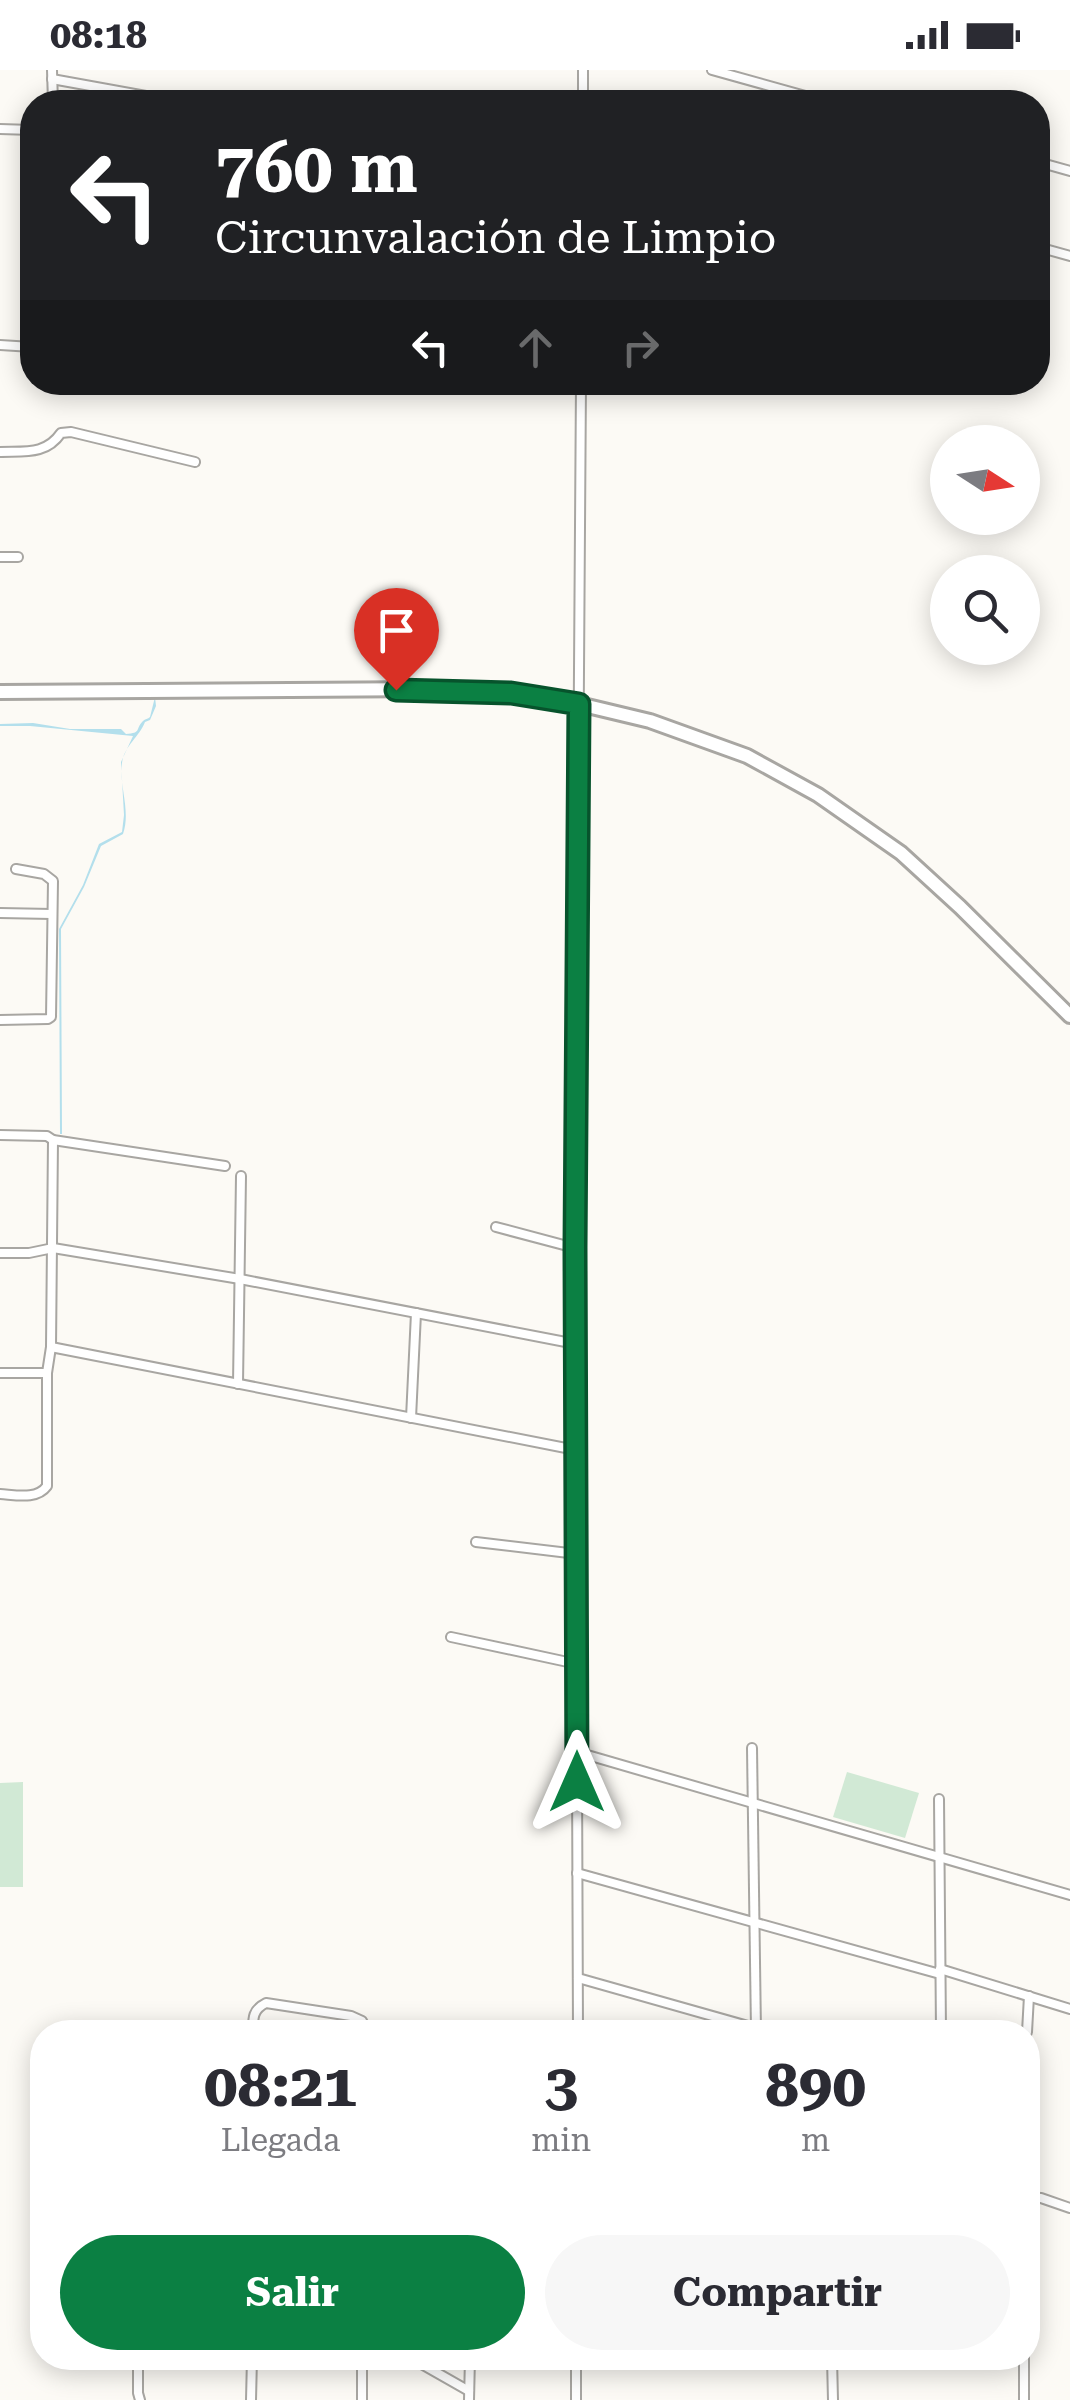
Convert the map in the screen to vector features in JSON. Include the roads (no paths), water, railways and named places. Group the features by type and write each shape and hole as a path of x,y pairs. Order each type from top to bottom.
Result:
{"highway":[{"path":"0,692 433,689 511,693 650,721 747,756 818,795 901,853 1070,1016"}],"street":[{"path":"712,70 784,90"},
{"path":"52,74 125,90"},
{"path":"578,2020 575,1248 582,395"},
{"path":"0,452 42,449 61,434 72,432 195,462"},
{"path":"0,556 18,557"},
{"path":"0,1020 50,1018 51,879 16,869"},
{"path":"0,913 52,914"},
{"path":"0,1135 47,1136 52,1140 225,1166"},
{"path":"0,1494 33,1495 47,1486 52,1140"},
{"path":"238,1384 241,1176"},
{"path":"496,1227 575,1248"},
{"path":"0,1253 29,1254 52,1248 240,1279 576,1344"},
{"path":"411,1418 416,1312"},
{"path":"50,1347 576,1450"},
{"path":"0,1373 46,1373"},
{"path":"476,1542 577,1554"},
{"path":"451,1637 577,1664"},
{"path":"752,1748 756,2020"},
{"path":"577,1752 1070,1895"},
{"path":"939,1799 941,2020"},
{"path":"578,1873 1070,2009"},
{"path":"578,1978 719,2020"},
{"path":"1027,2020 1028,1996"},
{"path":"253,2020 258,2008 266,2003 358,2020"},
{"path":"1040,2198 1070,2208"},
{"path":"138,2370 140,2400"},
{"path":"251,2400 252,2370"},
{"path":"362,2370 362,2400"},
{"path":"430,2370 479,2400"},
{"path":"469,2395 470,2370"},
{"path":"576,2370 576,2400"},
{"path":"832,2370 832,2400"},
{"path":"1024,2370 1024,2400"}],"water":[{"path":"155,697 150,720 126,750 133,736 0,724 121,729 126,734 136,732 150,717"},
{"path":"122,782 126,817 123,834 101,846 61,929 60,1134 59,929 99,844 122,832"}]}
